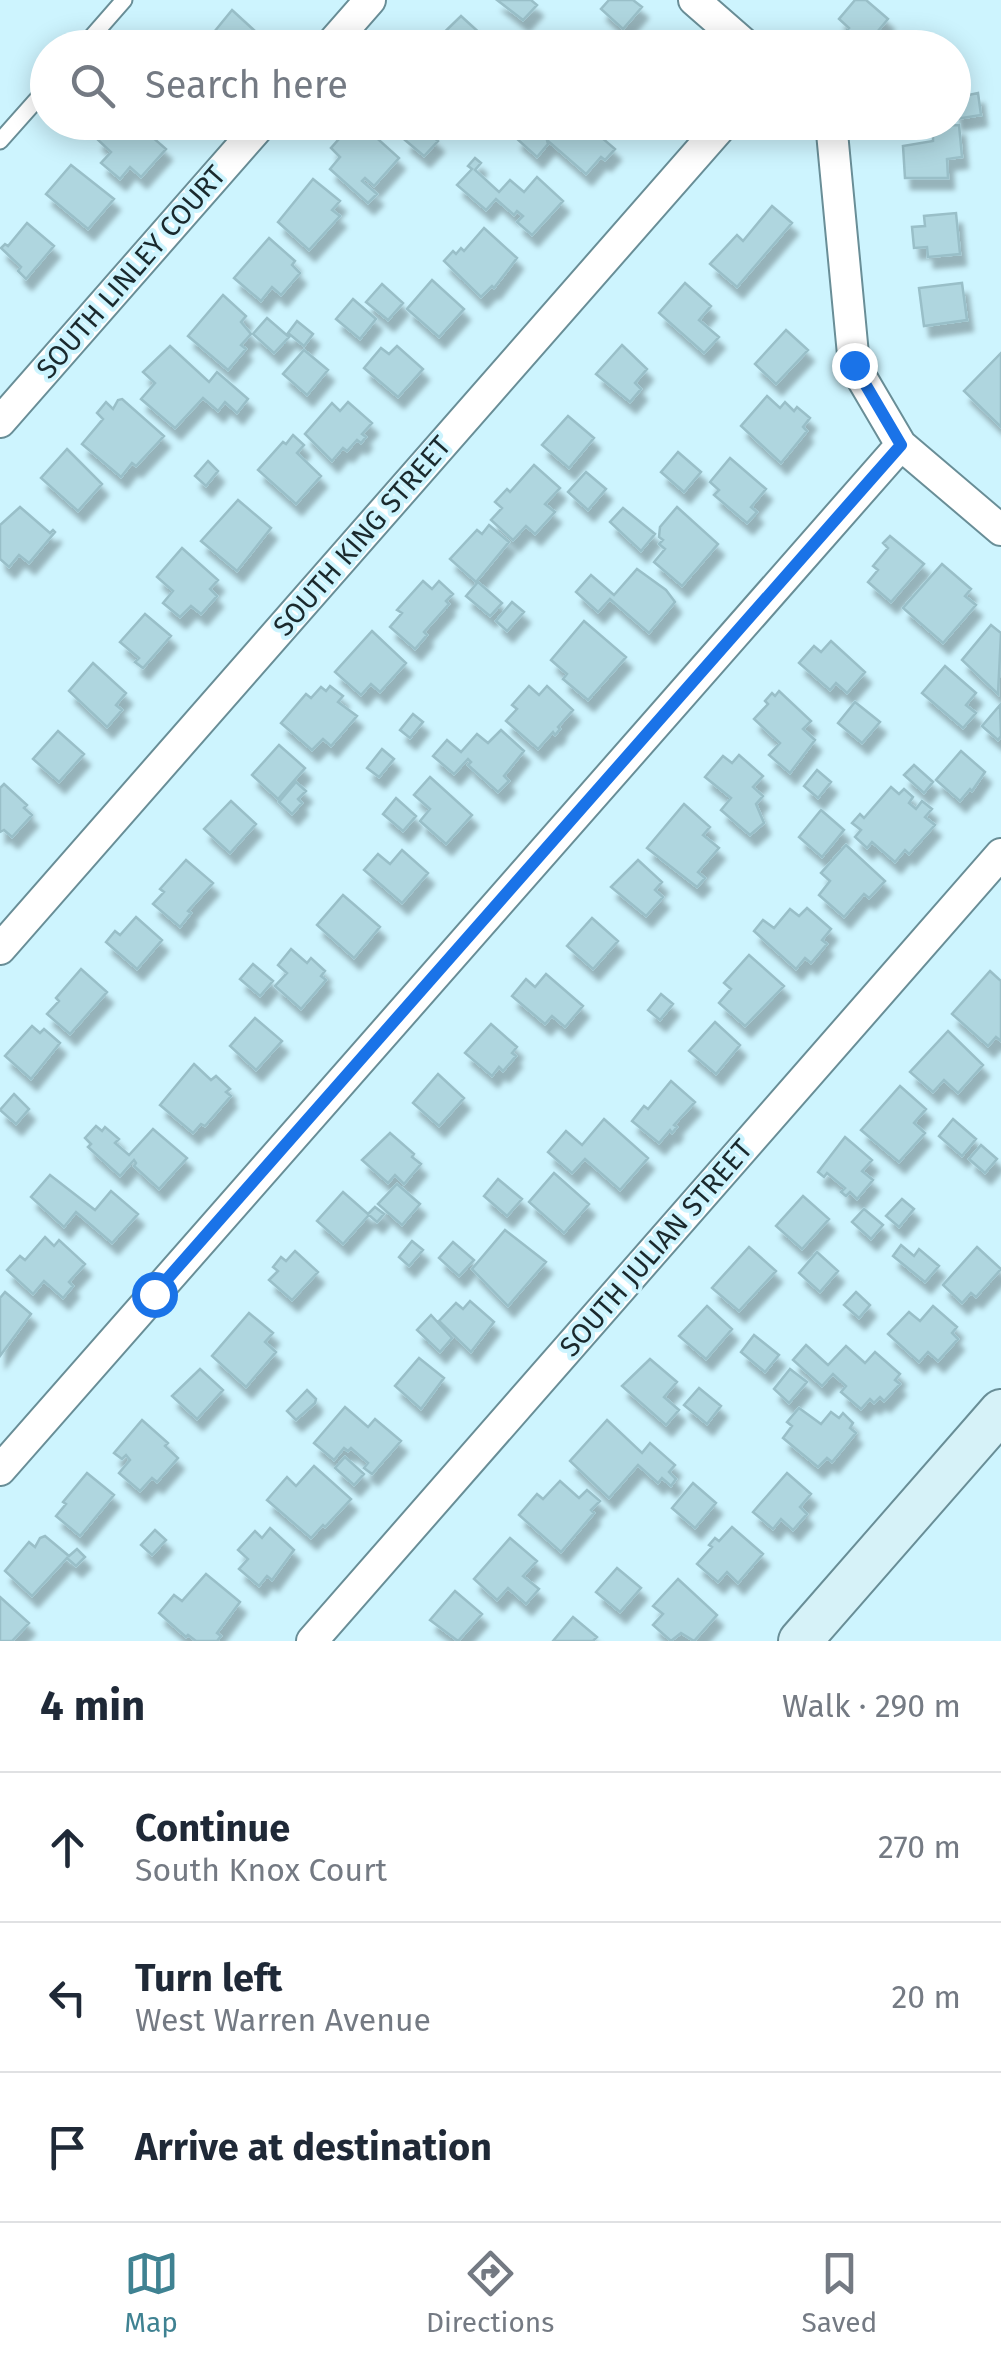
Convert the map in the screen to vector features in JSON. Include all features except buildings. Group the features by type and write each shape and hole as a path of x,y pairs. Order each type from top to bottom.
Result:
{"street":[{"path":"344,30 370,0"},
{"path":"694,0 728,30"},
{"name":"SOUTH LINLEY COURT","path":"0,422 246,140"},
{"name":"SOUTH KING STREET","path":"0,949 708,140"},
{"path":"833,140 854,365 901,445 1001,530"},
{"path":"0,1470 901,445"},
{"name":"SOUTH JULIAN STREET","path":"312,1641 1001,854"},
{"path":"800,1641 1001,1410"}],"lane":[{"path":"98,30 124,0"},
{"path":"0,141 30,107"}],"route":[{"path":"154,1294 901,445 854,365"}]}
